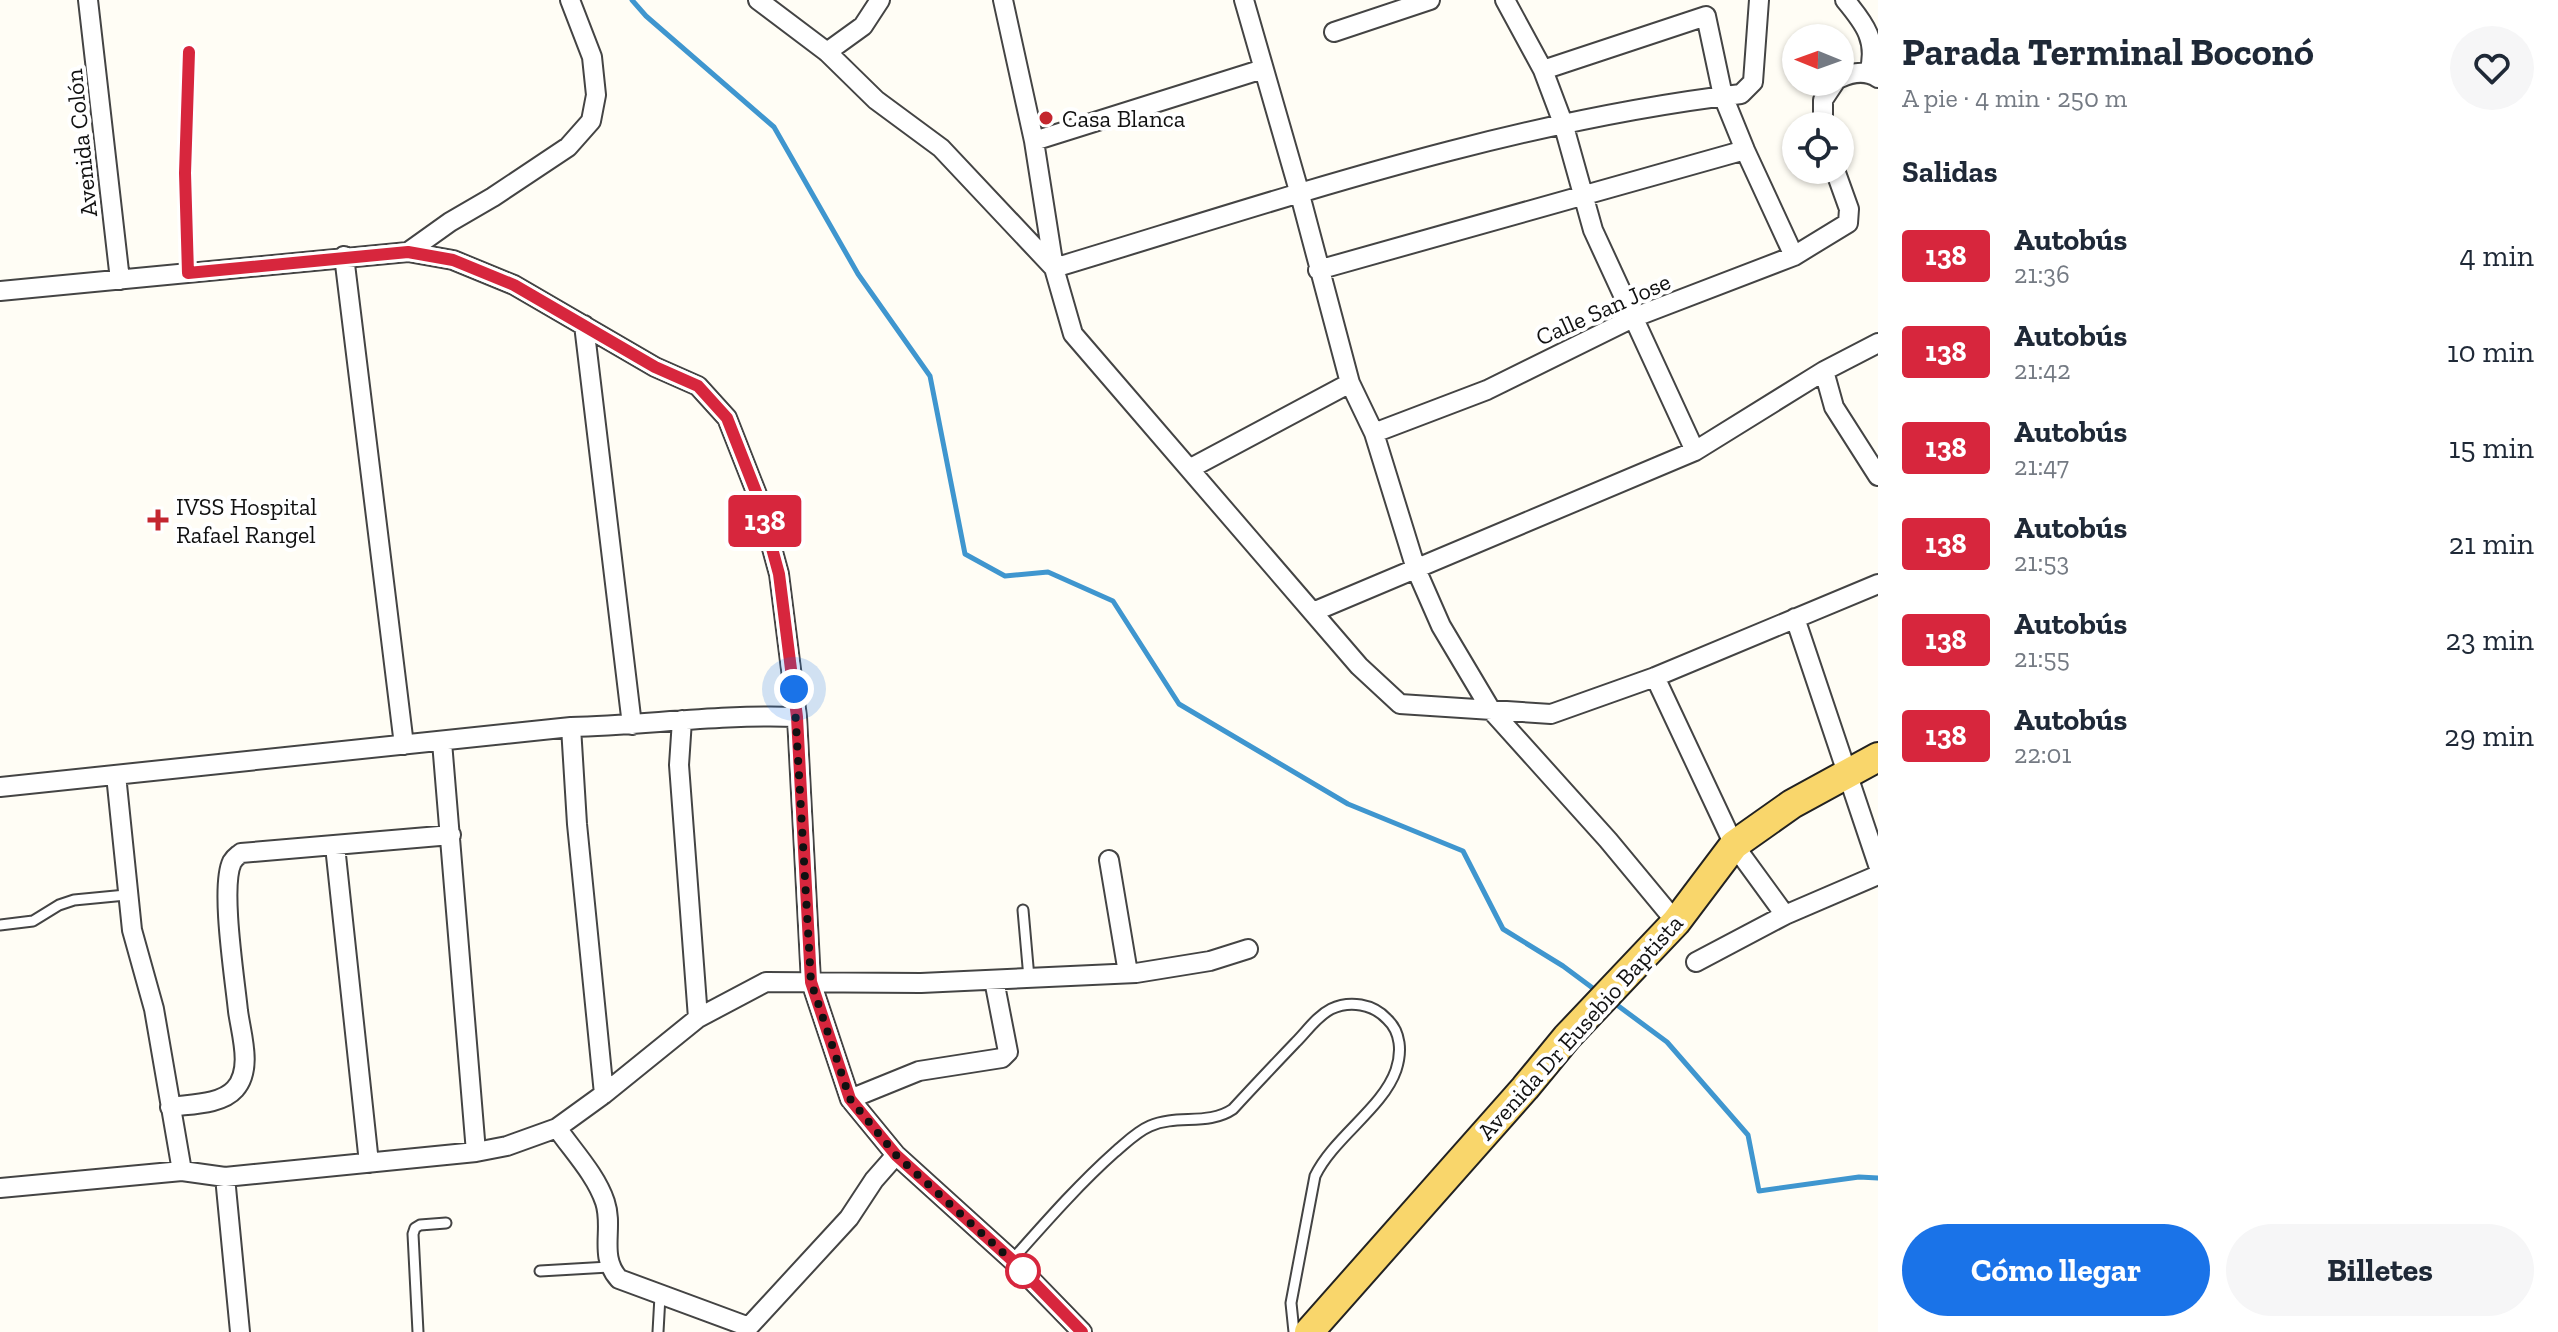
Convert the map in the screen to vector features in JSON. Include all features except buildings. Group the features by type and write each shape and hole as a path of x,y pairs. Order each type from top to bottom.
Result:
{"main road":[{"name":"Avenida Dr Eusebio Baptista","path":"1309,1332 1567,1037 1676,922 1734,845 1792,804 1849,776 1878,757"}],"street":[{"name":"Avenida Colón","path":"88,0 120,280"},
{"path":"408,252 568,147 591,121 596,95 592,57 570,0"},
{"path":"758,0 827,52 876,100 941,148 1054,268"},
{"path":"827,52 863,26 880,0"},
{"path":"1003,0 1034,141 1054,268 1073,334 1313,612 1374,681 1400,704 1551,714 1655,677 1878,584"},
{"path":"1244,0 1350,383 1374,433 1416,569 1441,626 1491,710 1608,840 1676,922"},
{"path":"1334,32 1430,0"},
{"path":"1505,0 1543,70 1563,123 1593,230 1695,451"},
{"path":"1054,268 1299,191 1563,123 1741,94 1753,82 1759,0"},
{"path":"1845,0 1869,32 1873,76"},
{"path":"1543,70 1706,16 1723,96 1794,256"},
{"path":"1034,141 1263,69"},
{"path":"1318,270 1745,150"},
{"name":"Calle San Jose","path":"1374,433 1487,390 1635,317 1794,256 1848,223 1849,209 1840,184"},
{"path":"0,291 408,252 453,260 514,285 655,367 698,386 727,418 758,497 779,574 797,717 811,982 850,1099 896,1155 1012,1260 1082,1332"},
{"path":"344,256 404,745"},
{"path":"584,325 632,725"},
{"path":"1313,612 1695,451 1824,371 1878,343"},
{"path":"1824,371 1834,407 1878,476"},
{"path":"1191,468 1350,383"},
{"path":"1795,618 1878,865"},
{"path":"1655,677 1734,845 1785,915"},
{"path":"0,787 571,727 745,715 797,717"},
{"path":"682,720 679,765 698,1018"},
{"path":"571,727 577,824 604,1094"},
{"path":"442,742 476,1152"},
{"path":"116,775 126,895 136,951 154,1009 182,1171"},
{"path":"170,1107 225,1097 241,1079 244,1048 228,902 229,872 233,859 241,853 451,835"},
{"path":"335,846 369,1163"},
{"path":"1109,860 1128,973"},
{"path":"1696,962 1785,915 1878,875"},
{"path":"0,1188 182,1171 225,1177 476,1152 507,1146 557,1128 698,1018 766,982 994,980 1128,973 1210,961 1248,949"},
{"path":"850,1099 919,1071 1002,1058 1008,1052 994,980"},
{"path":"557,1128 605,1202 609,1267 625,1283 747,1330 849,1218 874,1180 896,1155"},
{"path":"225,1177 240,1332"}],"lane":[{"path":"188,273 185,173 189,52"},
{"path":"0,925 33,921 74,900 126,895"},
{"path":"1023,910 1029,978"},
{"path":"1012,1260 1090,1174 1143,1129 1163,1121 1208,1119 1225,1114 1322,1014 1344,1005 1364,1005 1381,1013 1393,1025 1399,1041 1399,1059 1386,1088 1323,1161 1315,1176 1291,1303 1294,1332"},
{"path":"418,1332 413,1234 420,1225 446,1223"},
{"path":"540,1271 609,1267"},
{"path":"658,1332 660,1296"}],"waterway":[{"path":"632,0 646,16 774,127 858,274 930,376 965,554 1005,576 1048,572 1113,601 1179,704 1348,804 1463,851 1503,929 1598,992"},
{"path":"1613,1002 1667,1042 1748,1135 1759,1191 1859,1177 1878,1178"}],"bus line":[{"name":"138","path":"189,52 185,173 188,273 408,252 453,260 514,285 655,367 698,386 727,418 758,497 779,574 797,717 811,982 850,1099 896,1155 1012,1260 1082,1332"}],"place":[{"name":"Casa Blanca","path":"1046,118"},
{"name":"IVSS Hospital Rafael Rangel","path":"158,520"}],"route":[{"path":"794,689 811,982 850,1099 896,1155 1023,1271"}]}
